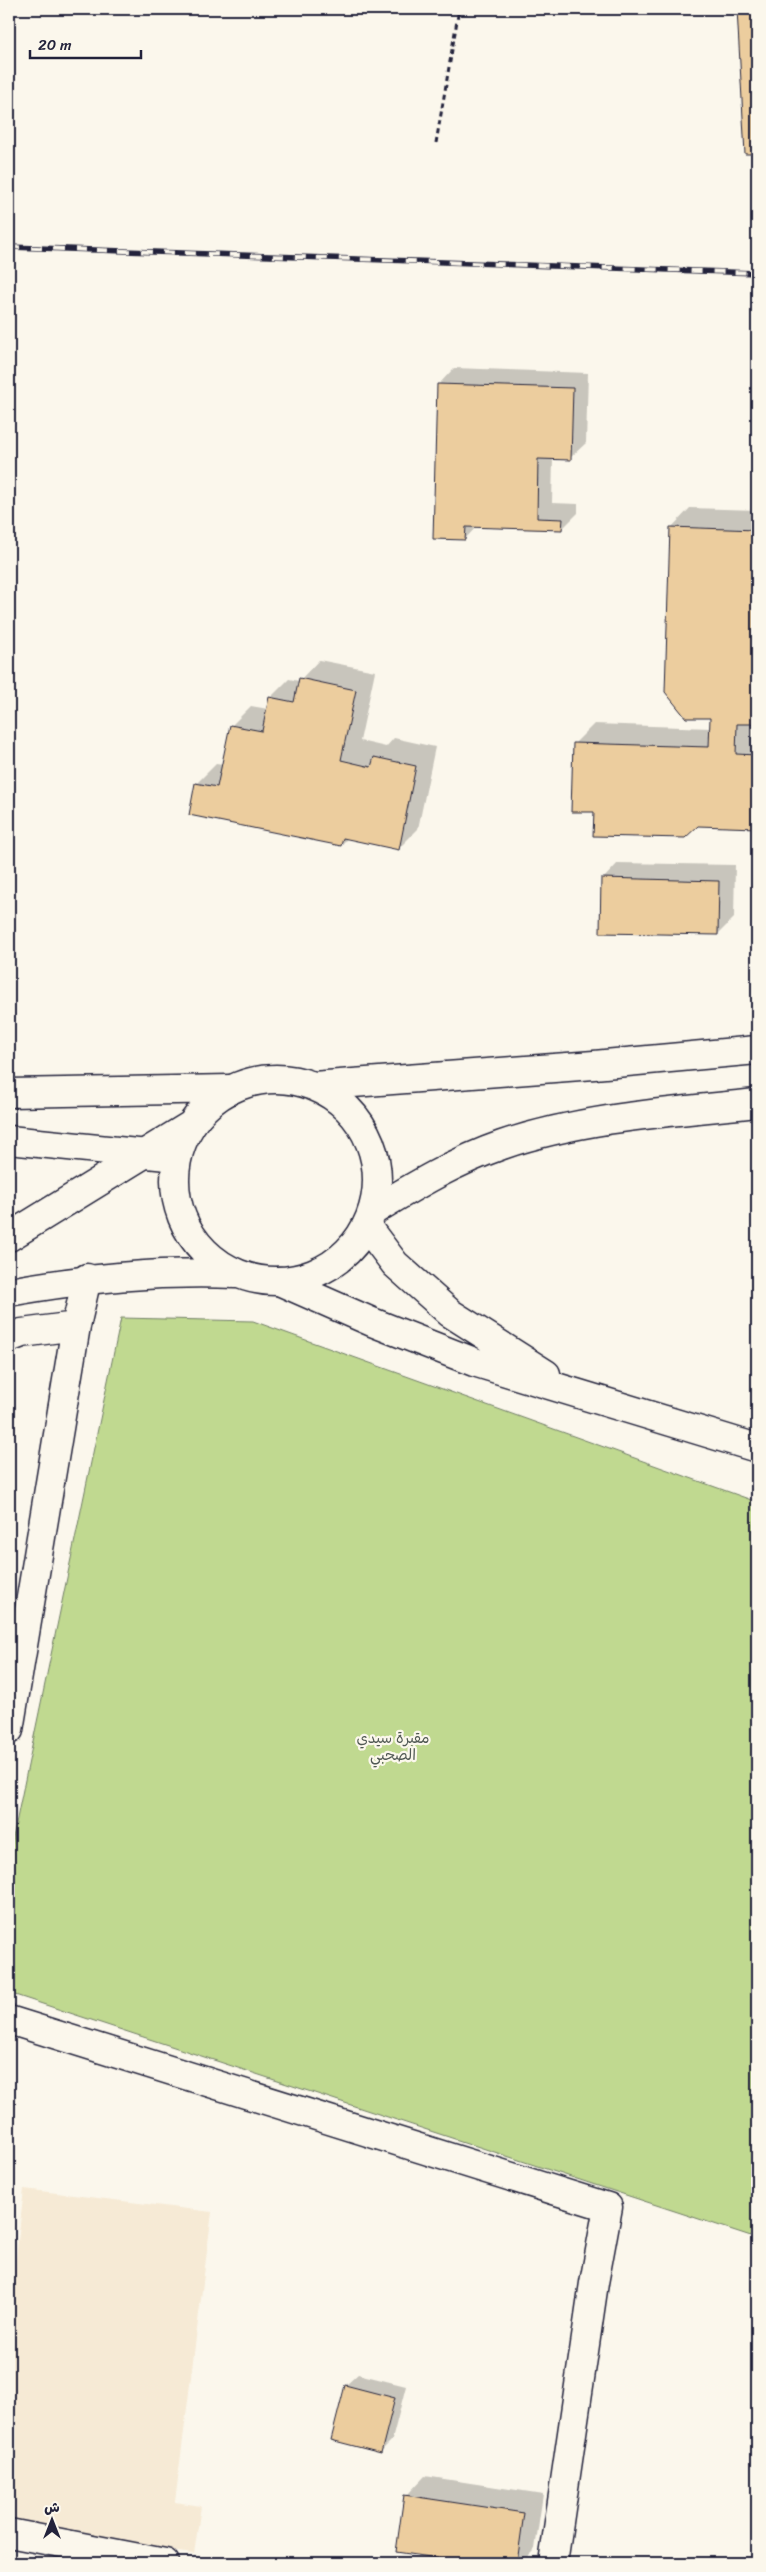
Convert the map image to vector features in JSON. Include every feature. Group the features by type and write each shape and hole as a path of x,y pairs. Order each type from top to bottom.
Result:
{"main road":[{"path":"9,1092 231,1089 258,1081 286,1080 313,1086 594,1065 757,1050"},
{"path":"9,1292 87,1278 190,1272 237,1274 258,1280 280,1281 306,1277 331,1266 351,1249 370,1219 378,1181 373,1150 360,1123 339,1101 313,1086"},
{"path":"231,1089 207,1106 191,1125 177,1157 176,1199 187,1231 208,1256 237,1274"},
{"path":"370,1219 435,1173 501,1145 570,1125 757,1103"},
{"path":"10,1232 147,1154 191,1125"},
{"path":"9,1140 177,1157"},
{"path":"370,1219 395,1264 450,1313 574,1392"},
{"path":"9,1730 17,1641 76,1326 87,1278"},
{"path":"280,1281 372,1322 474,1362 757,1448"},
{"path":"9,1338 22,1333 76,1326"},
{"path":"9,2020 608,2207 594,2283 553,2563"},
{"path":"9,2533 98,2558 166,2563"}],"path":[{"path":"436,143 459,9"}],"shaded area":[{"path":"24,2189 212,2212 175,2502 201,2506 194,2554 9,2530 9,2275 14,2276"}],"green space":[{"name":"مقبرة سيدي الصحبي","path":"121,1318 253,1321 757,1502 757,2238 9,1993 9,1857"}],"building":[{"path":"737,9 757,9 757,154 745,154"},
{"path":"437,384 573,388 571,460 538,459 537,518 563,519 562,530 466,527 465,540 433,539"},
{"path":"670,527 757,530 757,724 737,724 736,754 757,755 757,828 698,826 685,838 593,836 594,812 571,812 573,743 709,747 710,718 686,718 665,692"},
{"path":"299,678 356,690 341,760 371,767 374,757 416,766 399,850 343,838 341,846 189,815 195,783 217,787 230,725 262,731 269,697 294,702"},
{"path":"601,878 719,881 718,935 600,933"},
{"path":"345,2385 395,2398 381,2453 331,2440"},
{"path":"404,2495 524,2513 517,2563 472,2563 396,2552"}],"railway":[{"path":"9,247 757,273"}]}
